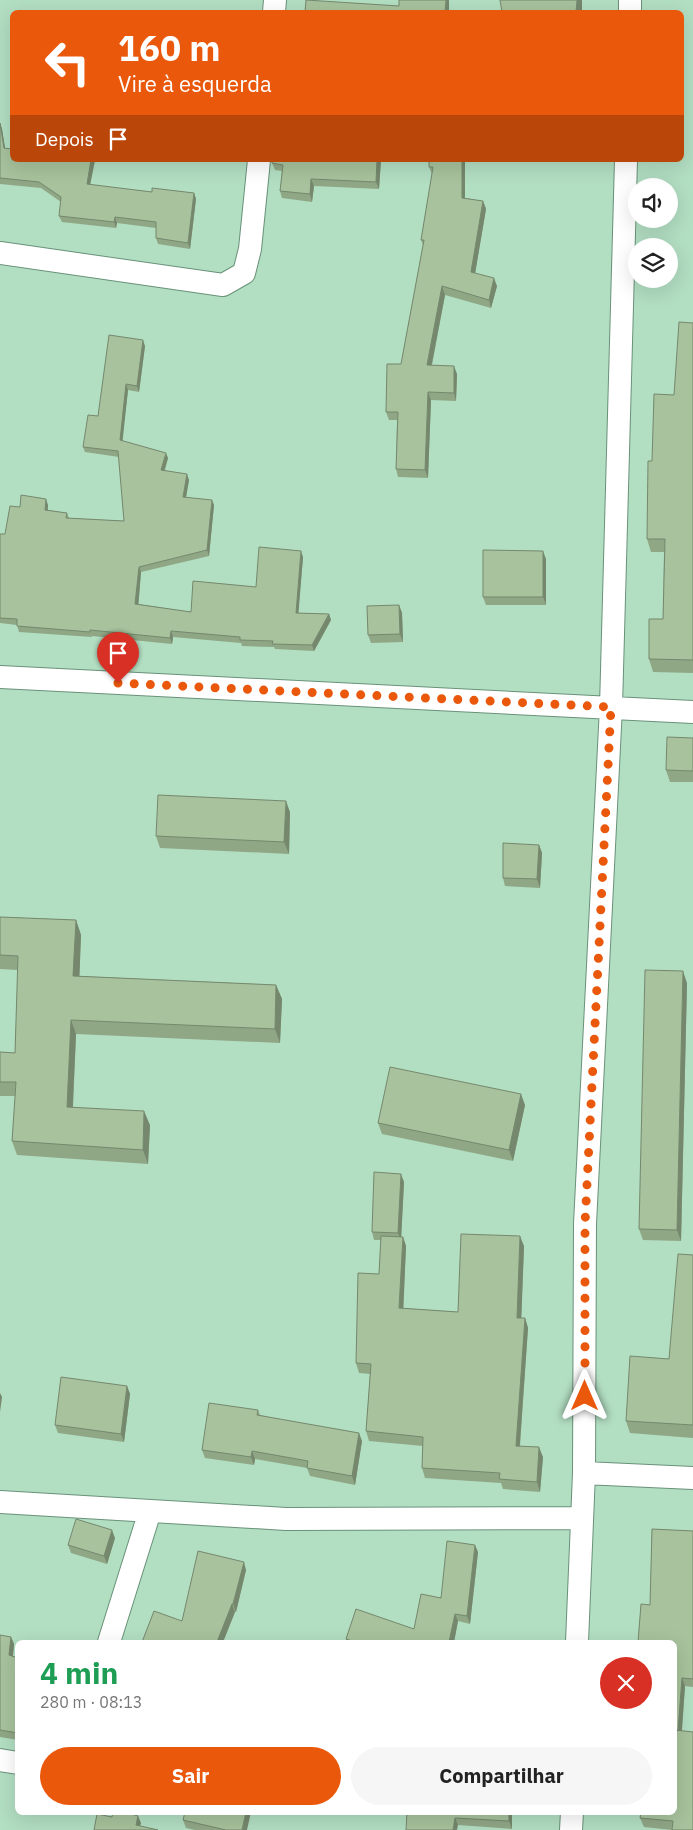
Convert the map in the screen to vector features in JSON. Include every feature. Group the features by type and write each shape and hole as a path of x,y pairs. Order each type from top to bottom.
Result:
{"street":[{"path":"0,253 223,285 244,273 250,250 259,162"},
{"path":"577,1640 584,1473 585,1224 611,707 626,162"},
{"path":"0,677 693,712"},
{"path":"584,1473 693,1478"},
{"path":"0,1502 286,1519 581,1518"},
{"path":"110,1640 150,1512"},
{"path":"0,1760 15,1762"},
{"path":"571,1830 572,1815"}],"building":[{"path":"306,0 399,6 399,0 446,0 445,10 305,10"},
{"path":"500,0 577,0 576,10 502,10"},
{"path":"0,123 4,148 10,149 10,162 91,162 87,184 152,192 152,188 194,193 188,243 156,238 156,222 115,217 114,222 59,216 61,197 39,182 0,178"},
{"path":"377,162 376,182 311,179 310,194 280,191 283,165 272,163"},
{"path":"429,162 462,162 462,198 483,201 471,272 494,278 489,300 442,286 427,365 454,366 454,393 428,392 425,470 396,469 398,412 386,412 387,364 401,364 424,240 421,240 433,167 429,167"},
{"path":"679,322 693,323 693,660 649,659 649,619 663,619 665,539 647,539 648,461 652,461 654,394 674,395"},
{"path":"109,335 143,340 137,386 126,384 120,440 166,453 161,470 187,474 183,497 212,500 207,550 139,567 135,604 191,612 193,581 256,587 259,547 301,551 296,613 329,614 312,645 272,644 273,641 240,640 240,637 171,631 170,638 90,630 90,632 17,626 17,619 0,618 0,534 5,534 10,506 20,507 21,495 46,499 45,510 67,513 66,518 124,521 118,451 83,447 88,415 98,416"},
{"path":"483,550 543,551 543,597 483,597"},
{"path":"399,605 400,634 368,635 367,606"},
{"path":"667,737 693,738 693,771 666,770"},
{"path":"158,795 286,801 284,842 156,836"},
{"path":"503,843 539,845 537,879 503,878"},
{"path":"0,917 76,920 73,976 276,985 275,1029 71,1020 67,1107 144,1111 143,1150 12,1141 16,1082 0,1082 0,1052 15,1053 18,956 0,955"},
{"path":"645,970 683,971 677,1230 639,1229"},
{"path":"390,1067 521,1094 509,1150 378,1123"},
{"path":"374,1172 401,1174 398,1233 372,1232"},
{"path":"461,1234 520,1236 517,1318 525,1318 516,1446 539,1447 537,1482 499,1479 500,1473 422,1468 423,1437 366,1431 371,1364 356,1363 358,1273 379,1274 381,1236 403,1237 399,1308 458,1312"},
{"path":"678,1254 693,1255 693,1425 626,1421 630,1356 669,1359"},
{"path":"61,1377 127,1386 121,1434 55,1425"},
{"path":"209,1403 258,1410 257,1415 359,1433 352,1476 307,1468 308,1461 252,1451 251,1457 202,1450"},
{"path":"76,1519 112,1530 104,1556 68,1545"},
{"path":"652,1529 693,1531 693,1679 682,1678 678,1731 677,1640 638,1640 641,1604 650,1605"},
{"path":"447,1541 475,1545 467,1616 455,1614 449,1640 346,1639 356,1609 414,1629 421,1594 441,1598"},
{"path":"198,1551 244,1562 233,1604 218,1640 143,1640 154,1611 182,1621"},
{"path":"0,1635 11,1637 9,1655 15,1657 15,1732 0,1730"},
{"path":"677,1730 693,1732 693,1830 672,1830 673,1821 640,1818 640,1815 677,1815"},
{"path":"97,1815 112,1817 112,1815 135,1815 138,1816 136,1825 158,1830 94,1830"},
{"path":"184,1815 245,1815 242,1830 226,1830 183,1820"},
{"path":"407,1815 509,1815 509,1821 455,1818 453,1830 406,1830"}],"route":[{"path":"118,683 611,707 585,1224 585,1396"}]}
